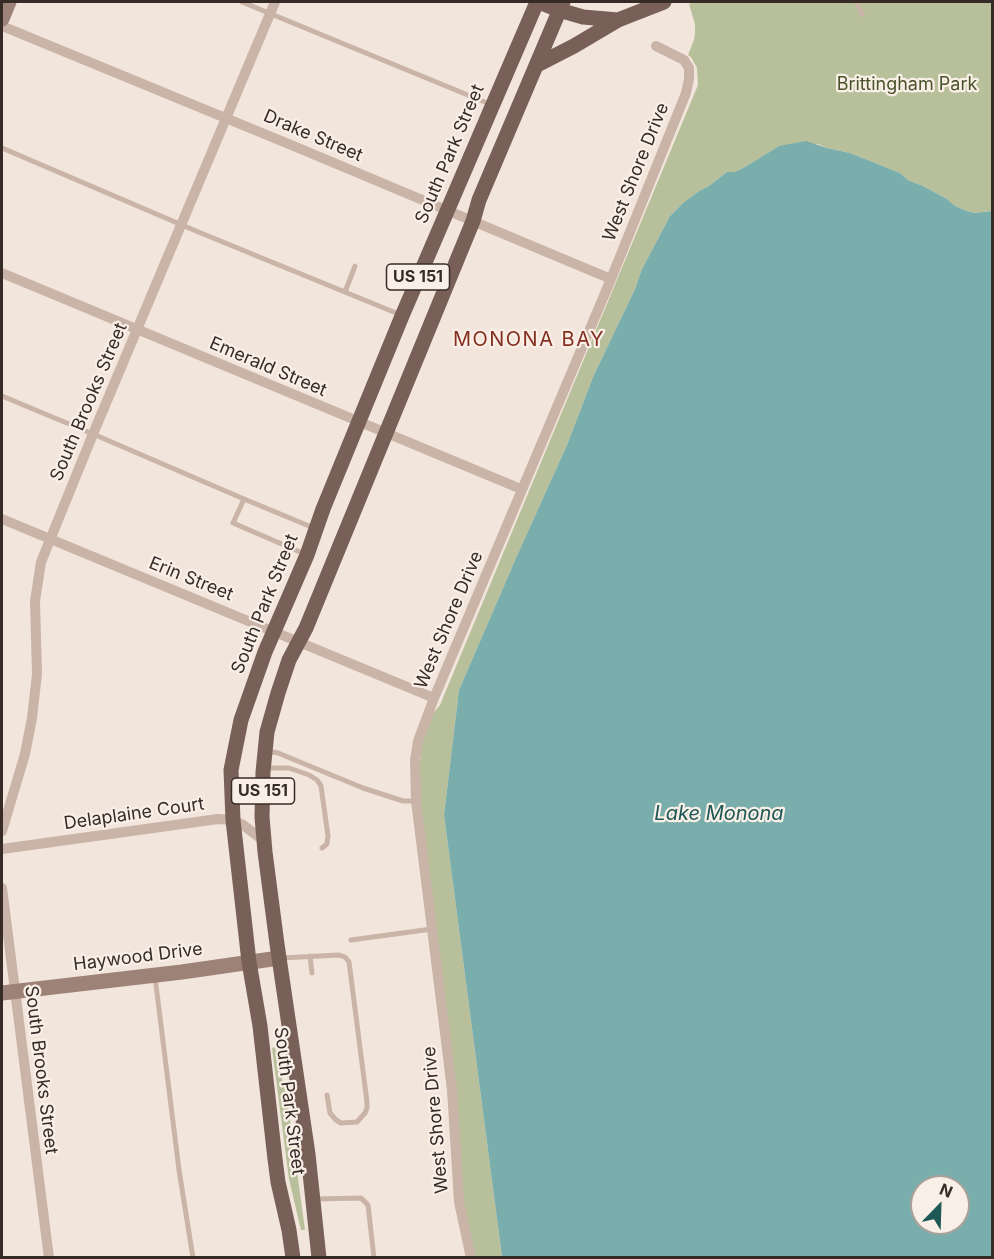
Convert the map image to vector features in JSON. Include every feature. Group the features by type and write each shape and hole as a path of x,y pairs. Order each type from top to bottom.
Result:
{"main road":[{"path":"538,2 561,6 583,17 618,21"},
{"name":"South Park Street","path":"293,1257 278,1182 260,1026 249,962 233,820 231,770 241,720 265,652 307,555 402,315 538,2"},
{"path":"537,65 618,21 664,2"},
{"name":"South Park Street","path":"320,1257 308,1154 264,841 263,768 267,732 289,660 306,628 473,221 479,200 561,6"}],"street":[{"path":"2,20 9,2"},
{"name":"South Brooks Street","path":"2,831 25,754 32,718 37,674 35,601 41,562 275,2"},
{"name":"Drake Street","path":"2,26 610,279"},
{"name":"West Shore Drive","path":"471,1257 459,1202 452,1089 416,801 415,760 424,724 434,698 686,93 689,68 684,60 656,46"},
{"name":"Emerald Street","path":"2,273 521,489"},
{"name":"Erin Street","path":"2,521 50,538 434,698"},
{"name":"Delaplaine Court","path":"2,849 218,819 233,820"},
{"path":"233,820 264,841"},
{"name":"South Brooks Street","path":"2,888 8,993 49,1257"},
{"name":"Haywood Drive","path":"8,993 279,958"}],"lane":[{"path":"242,2 492,105"},
{"path":"856,2 861,14"},
{"path":"2,148 402,315"},
{"path":"345,292 356,266"},
{"path":"2,396 316,529"},
{"path":"244,499 233,523 307,555"},
{"path":"265,750 278,753 363,788 403,801 416,801"},
{"path":"263,768 289,768 317,780 321,786 328,836 327,844 322,848"},
{"path":"351,940 432,929"},
{"path":"279,958 327,955 342,956 349,962 367,1108 357,1122 341,1123 330,1113 327,1095"},
{"path":"310,956 312,973"},
{"path":"155,975 178,1160 193,1257"},
{"path":"313,1199 361,1198 368,1205 374,1257"}],"green space":[{"name":"Brittingham Park","path":"696,2 992,2 992,211 975,213 967,211 908,180 900,173 850,153 818,144 779,146 735,172 727,172 683,203 670,216 642,269 635,289 593,377 567,445 459,690 444,815 502,1257 471,1257 459,1202 416,801 424,724 440,705 698,85 697,68 688,55 695,32 689,4"},
{"path":"275,1047 287,1098 305,1230 301,1230 289,1179 272,1048"}],"water":[{"name":"Lake Monona","path":"806,141 850,153 900,173 908,180 967,211 975,213 992,211 992,1257 502,1257 444,815 459,690 567,445 593,377 635,289 642,269 670,216 683,203 727,172 735,172 779,146"}],"district":[{"name":"MONONA BAY","path":"529,340"}]}
